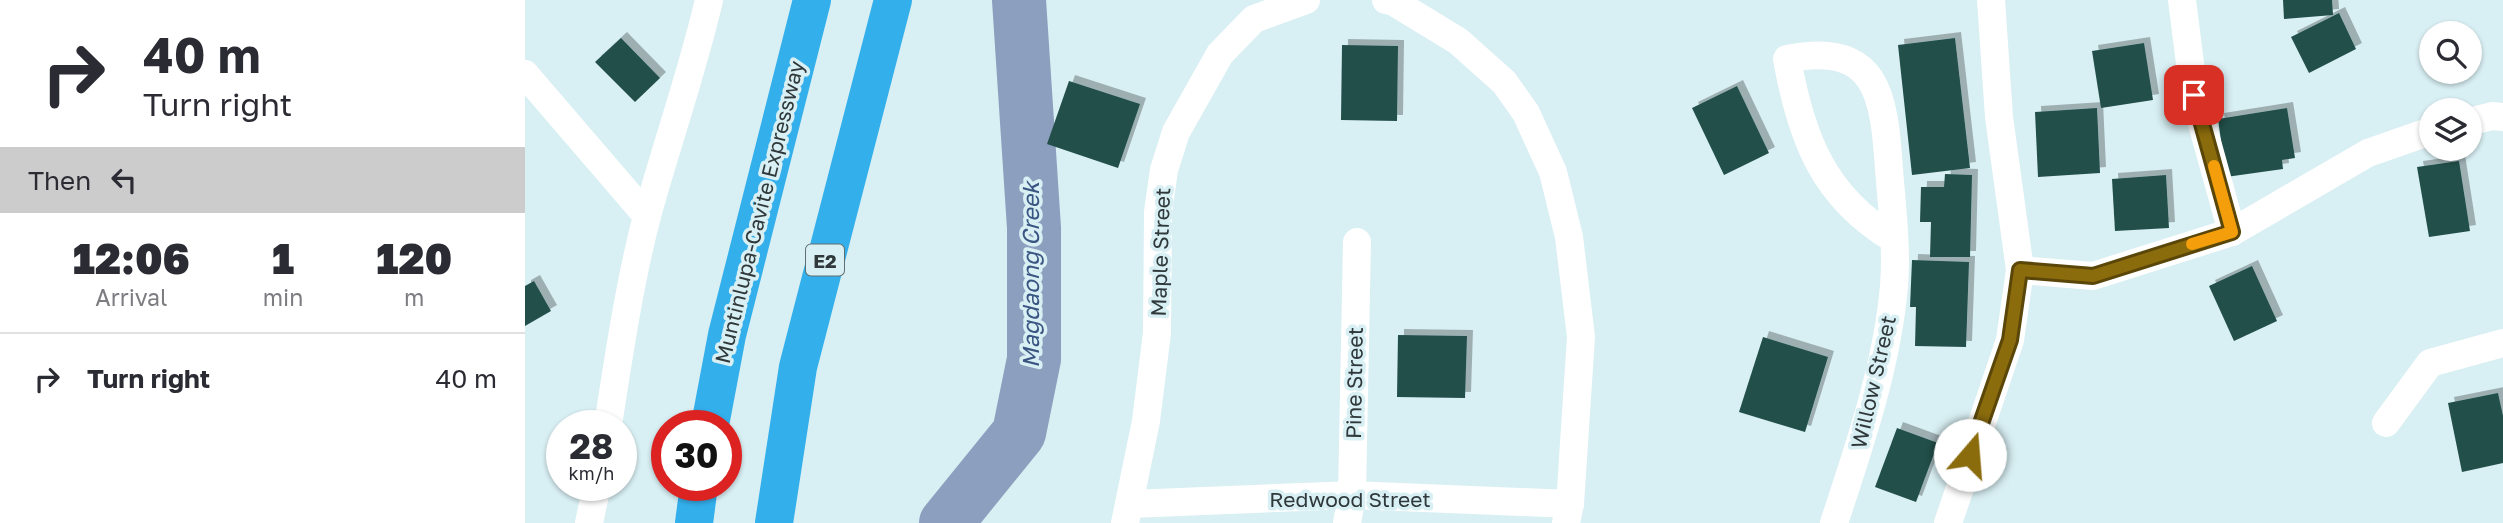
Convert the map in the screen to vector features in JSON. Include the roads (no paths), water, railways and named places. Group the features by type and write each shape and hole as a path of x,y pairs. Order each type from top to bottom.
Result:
{"highway":[{"name":"Muntinlupa-Cavite Expressway","path":"713,410 727,335 812,0"},
{"name":"E2","path":"774,523 798,368 893,0"},
{"path":"694,523 697,501"}],"street":[{"path":"610,410 624,320 647,216 697,53 709,0"},
{"name":"Maple Street","path":"1128,513 1146,421 1157,333 1158,212 1164,170 1176,132 1199,87 1246,10 1306,0"},
{"path":"1386,0 1394,2 1458,41 1504,82 1526,113 1553,172 1569,237 1581,337 1568,513"},
{"path":"1948,523 2010,340 2020,270 1999,117 1991,0"},
{"path":"2182,0 2194,95 2232,232"},
{"name":"Willow Street","path":"1834,523 1868,413 1885,344 1894,286 1894,239 1886,126 1879,96 1870,78 1856,64 1836,55 1811,54 1787,59 1797,109 1826,176 1841,198 1868,224 1894,239"},
{"path":"525,74 647,216"},
{"path":"2482,119 2503,117"},
{"path":"2020,270 2093,276 2232,232 2368,153 2419,135"},
{"name":"Pine Street","path":"1347,523 1352,495 1357,242"},
{"path":"2386,423 2430,363 2503,343"},
{"name":"Redwood Street","path":"1128,513 1352,495 1568,513"},
{"path":"589,523 594,501"}],"waterway":[{"name":"Magdaong Creek","path":"946,523 1019,433 1034,359 1034,228 1019,0"}]}
